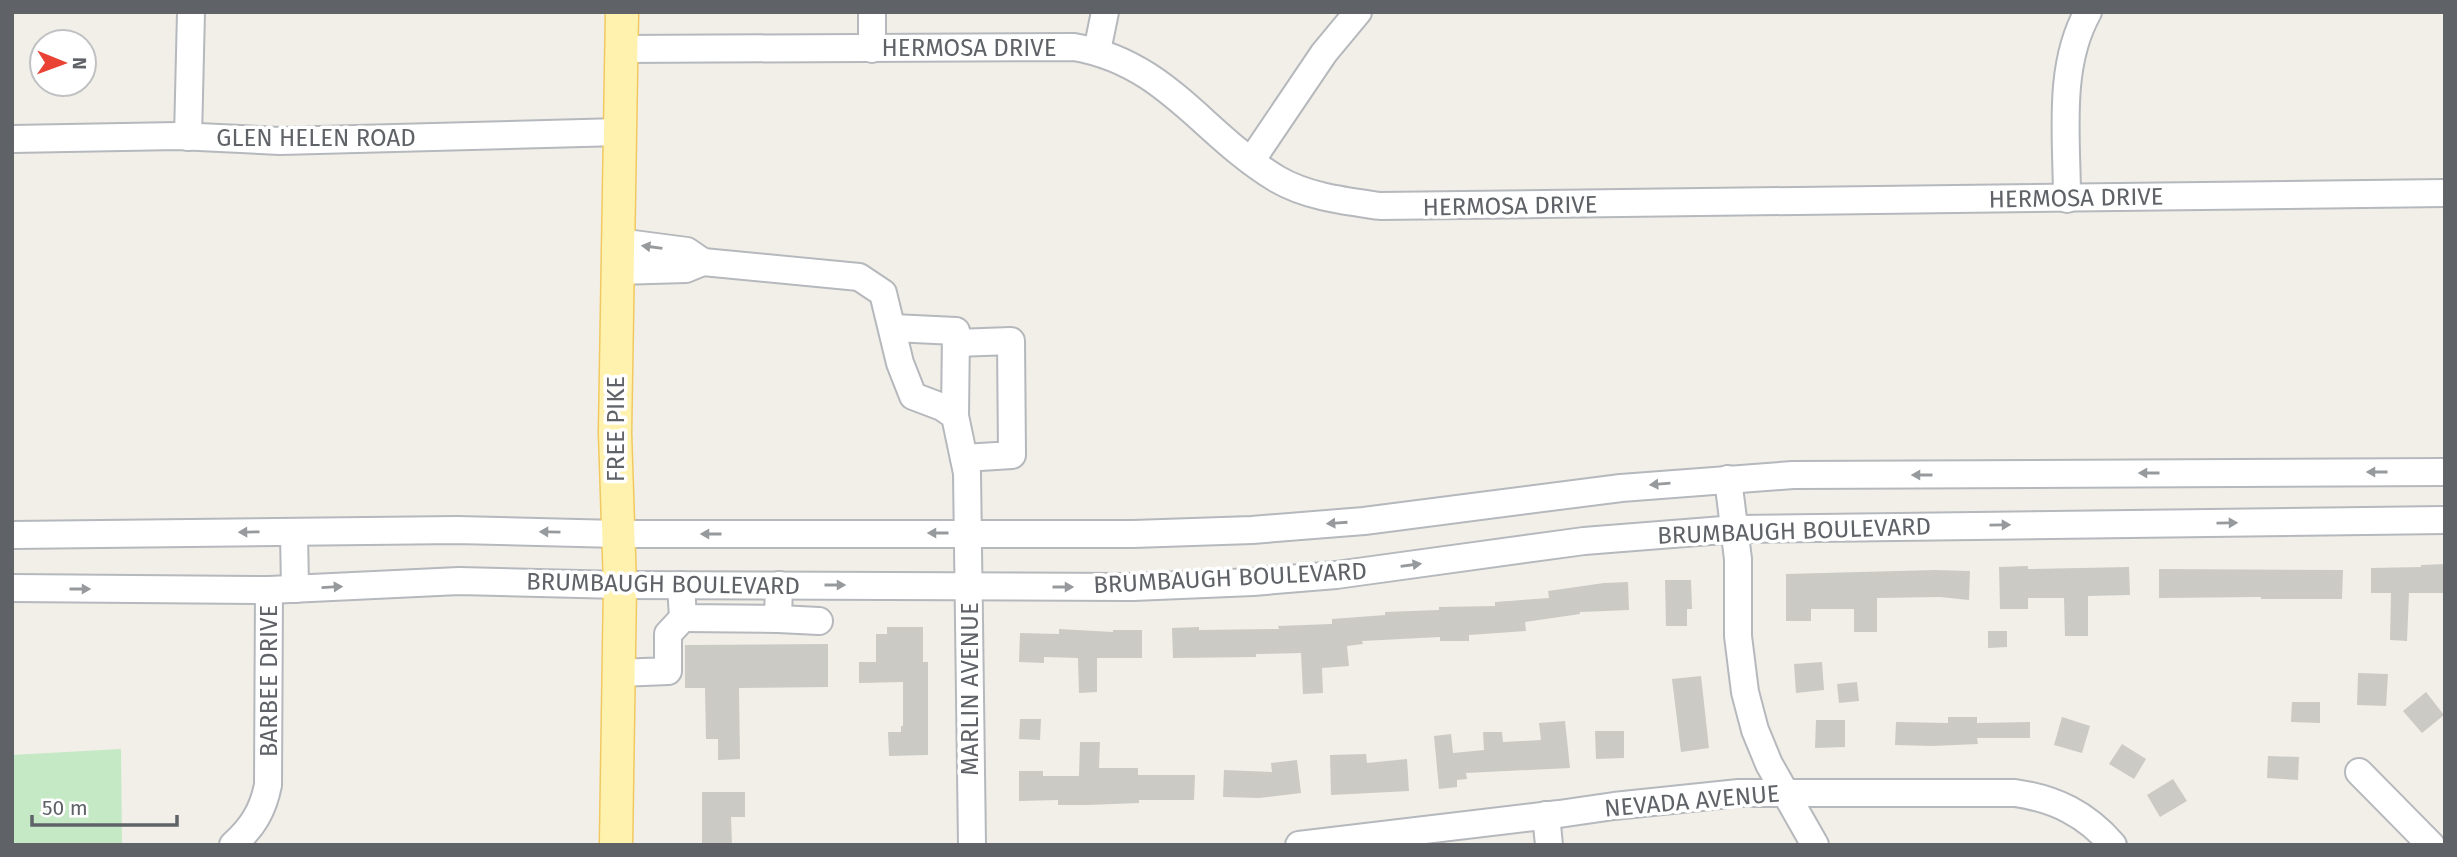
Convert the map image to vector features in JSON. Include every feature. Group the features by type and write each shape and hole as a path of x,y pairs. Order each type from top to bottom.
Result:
{"main road":[{"name":"FREE PIKE","path":"615,845 620,585 615,433 622,12"}],"street":[{"path":"188,137 191,12"},
{"path":"872,12 873,49"},
{"path":"1097,51 1105,12"},
{"path":"1251,161 1324,53 1358,12"},
{"path":"2067,199 2067,77 2074,42 2088,12"},
{"name":"HERMOSA DRIVE","path":"621,49 1074,47 1097,51 1124,61 1169,89 1214,132 1279,180 1334,199 1380,206 2445,193"},
{"name":"GLEN HELEN ROAD","path":"12,139 188,137 280,141 620,132"},
{"path":"617,256 687,251 703,262 859,277 883,293 900,363 913,396 942,407 955,416"},
{"path":"892,328 956,331 956,343 1011,341 1012,455 964,458"},
{"name":"MARLIN AVENUE","path":"956,343 955,416 967,472 969,533 972,845"},
{"name":"BRUMBAUGH BOULEVARD","path":"12,535 457,530 618,534 1133,534 1252,530 1364,521 1621,488 1807,475 2445,472"},
{"path":"1728,479 1736,529 1738,636 1745,692 1755,730 1769,764 1815,845"},
{"name":"BRUMBAUGH BOULEVARD","path":"12,589 282,589 460,581 620,585 1133,587 1336,575 1584,541 1736,529 2445,520"},
{"name":"BARBEE DRIVE","path":"233,845 257,819 268,785 282,589 295,532"},
{"path":"619,673 668,671 668,634 683,618 681,585"},
{"path":"778,619 779,585"},
{"path":"683,618 819,621"},
{"path":"2359,772 2431,845"},
{"name":"NEVADA AVENUE","path":"1299,845 1739,793 1784,792 2015,793 2037,796 2058,802 2078,813 2097,827 2113,845"},
{"path":"1546,816 1549,845"}],"green space":[{"path":"121,749 122,845 12,845 12,755"}],"building":[{"path":"2445,564 2445,593 2409,593 2407,641 2390,640 2391,593 2371,593 2371,568"},
{"path":"2028,566 2028,569 2129,567 2130,595 2088,596 2088,636 2065,636 2064,598 2028,598 2028,609 2000,609 1999,567"},
{"path":"2159,569 2343,570 2342,599 2159,598"},
{"path":"1970,571 1969,600 1940,597 1877,598 1877,632 1854,632 1854,609 1811,609 1811,621 1786,621 1786,574"},
{"path":"1665,580 1691,580 1692,609 1687,609 1687,626 1666,626"},
{"path":"1628,582 1629,610 1580,612 1525,622 1526,631 1469,635 1469,641 1440,641 1440,637 1362,641 1363,644 1347,646 1349,666 1322,668 1323,693 1303,694 1301,653 1256,654 1256,657 1173,658 1172,628 1279,629 1278,626 1332,624 1332,619 1385,615 1385,612 1495,606 1495,602 1549,598 1548,591"},
{"path":"887,627 923,627 923,662 928,662 928,755 889,756 888,732 901,732 903,726 903,682 859,683 859,662 876,662 876,634 887,634"},
{"path":"1059,629 1113,632 1142,630 1142,658 1097,658 1097,692 1079,693 1078,658 1044,657 1044,663 1019,662 1020,633 1059,634"},
{"path":"1988,631 2007,631 2007,647 1988,648"},
{"path":"828,644 828,687 739,688 740,759 718,760 718,739 706,739 705,688 685,688 685,645"},
{"path":"1822,662 1824,690 1796,693 1794,664"},
{"path":"2358,673 2388,674 2386,706 2357,705"},
{"path":"1701,676 1709,748 1681,752 1672,679"},
{"path":"1857,682 1859,701 1839,703 1837,684"},
{"path":"2426,692 2444,715 2422,733 2403,711"},
{"path":"2292,702 2320,702 2320,723 2291,722"},
{"path":"1948,717 1977,717 1977,723 2030,722 2030,738 1977,738 1978,744 1895,745 1896,722 1948,723"},
{"path":"2062,717 2090,726 2082,753 2054,745"},
{"path":"1020,719 1041,719 1040,740 1019,739"},
{"path":"1816,720 1845,720 1845,747 1815,748"},
{"path":"1565,721 1570,768 1466,773 1467,779 1457,780 1457,787 1439,789 1434,736 1451,734 1453,753 1484,750 1483,732 1502,732 1503,742 1541,740 1539,723"},
{"path":"1595,731 1624,731 1624,758 1596,759"},
{"path":"1080,742 1100,742 1099,768 1138,768 1138,775 1195,775 1194,800 1139,800 1139,803 1087,805 1058,805 1058,800 1019,801 1019,771 1043,771 1043,776 1079,776"},
{"path":"2122,744 2146,759 2134,779 2109,764"},
{"path":"1366,754 1367,763 1407,759 1409,791 1331,795 1330,755"},
{"path":"2268,756 2299,757 2298,780 2267,778"},
{"path":"1297,760 1301,793 1259,798 1223,797 1224,770 1272,772 1271,763"},
{"path":"2173,779 2187,801 2160,817 2147,795"},
{"path":"702,792 745,792 745,817 731,817 732,845 702,845"}]}
